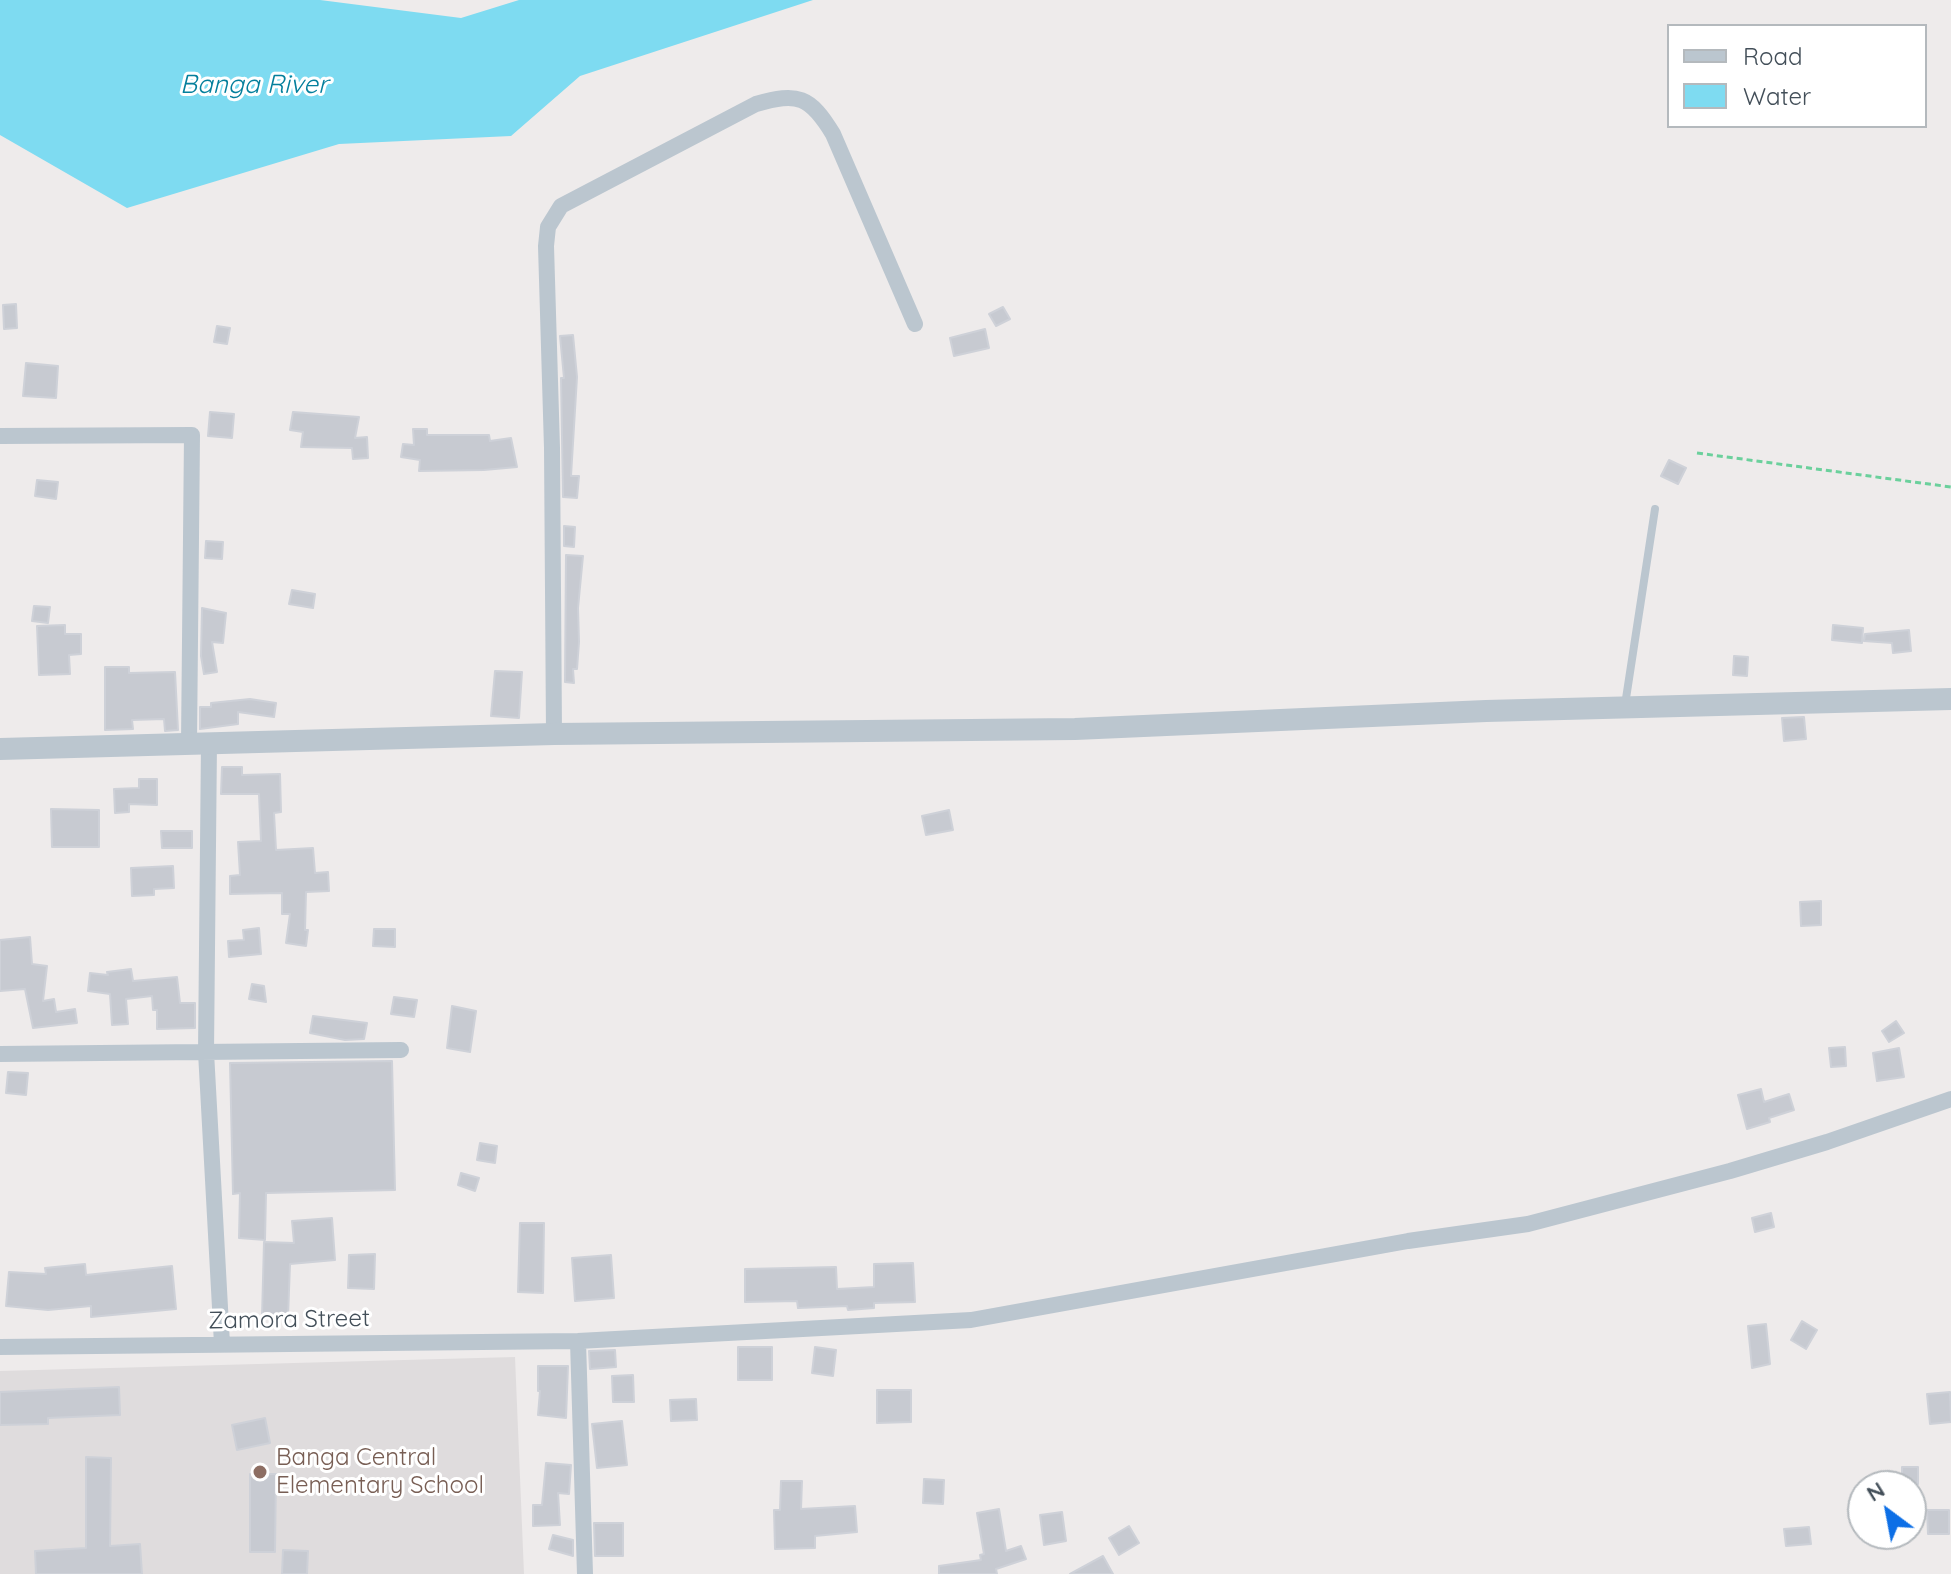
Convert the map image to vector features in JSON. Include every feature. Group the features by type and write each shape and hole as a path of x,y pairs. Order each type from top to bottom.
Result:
{"street":[{"path":"554,734 552,448 546,246 548,227 561,206 756,104 776,98 797,97 819,112 833,134 915,324"},
{"path":"0,436 192,435 206,1052 222,1344"},
{"path":"0,749 554,734 1075,729 1625,706 1951,699"},
{"path":"0,1054 401,1050"},
{"name":"Zamora Street","path":"0,1347 578,1341 971,1320 1408,1241 1528,1224 1786,1155 1951,1099"},
{"path":"578,1341 585,1574"}],"lane":[{"path":"1625,706 1655,509"}],"path":[{"path":"1697,453 1951,487"}],"shaded area":[{"name":"Banga Central Elementary School","path":"515,1357 524,1574 0,1574 0,1371"}],"water":[{"name":"Banga River","path":"0,0 320,0 461,18 519,0 813,0 580,76 511,136 339,144 127,208 0,135"}],"building":[{"path":"16,304 17,328 4,329 3,305"},
{"path":"1003,307 1010,319 996,326 989,314"},
{"path":"217,326 230,328 227,344 214,342"},
{"path":"985,329 989,348 954,356 950,338"},
{"path":"573,335 577,377 571,476 579,476 577,498 563,497 561,378 564,378 560,336"},
{"path":"26,363 58,366 56,398 23,396"},
{"path":"210,412 234,414 232,438 208,436"},
{"path":"293,412 359,417 355,438 367,437 368,458 353,459 352,448 301,447 303,432 290,430"},
{"path":"413,429 427,429 427,435 489,435 490,441 511,438 517,467 419,471 420,460 401,457 403,444 414,445"},
{"path":"1669,460 1686,468 1678,484 1661,476"},
{"path":"37,480 58,482 56,499 35,496"},
{"path":"564,526 575,527 574,547 564,546"},
{"path":"206,541 223,542 222,559 205,558"},
{"path":"566,555 583,556 574,683 565,682"},
{"path":"292,590 315,594 313,608 289,604"},
{"path":"34,606 50,607 48,623 32,621"},
{"path":"202,608 226,613 223,643 212,642 217,672 204,674 201,656"},
{"path":"65,625 65,634 81,634 81,654 69,655 70,674 39,675 37,626"},
{"path":"1833,625 1863,628 1862,643 1832,640"},
{"path":"1909,630 1911,651 1893,653 1892,643 1864,641 1865,634"},
{"path":"1734,656 1748,657 1747,676 1733,675"},
{"path":"105,667 129,667 129,673 175,672 178,730 165,731 164,719 132,720 133,729 105,730"},
{"path":"495,671 522,672 519,718 491,716"},
{"path":"250,699 276,703 274,717 238,712 238,724 200,729 200,707"},
{"path":"1804,717 1806,739 1784,741 1782,718"},
{"path":"222,767 242,767 242,775 280,774 281,812 274,813 276,850 313,848 315,873 328,872 329,891 306,892 306,946 286,943 290,914 282,914 282,893 230,894 230,876 240,875 238,842 261,841 259,794 221,794"},
{"path":"139,779 157,779 157,805 129,804 129,812 115,813 114,789 139,788"},
{"path":"51,809 99,810 99,847 52,847"},
{"path":"949,810 953,830 926,835 922,816"},
{"path":"161,831 192,831 192,848 162,848"},
{"path":"173,866 174,888 154,889 154,895 132,896 131,868"},
{"path":"1821,901 1821,925 1801,926 1800,902"},
{"path":"259,928 261,954 229,957 228,941 244,940 243,930"},
{"path":"374,929 395,929 395,947 373,946"},
{"path":"30,937 32,964 47,966 43,1001 54,999 56,1012 75,1009 77,1023 33,1028 25,989 0,991 0,940"},
{"path":"131,969 133,981 177,977 180,1003 195,1003 195,1028 157,1029 157,1010 153,1010 152,996 126,999 128,1024 112,1025 110,994 88,991 90,973 108,975 107,972"},
{"path":"252,984 264,986 266,1002 249,999"},
{"path":"394,997 417,1000 414,1017 391,1014"},
{"path":"452,1006 476,1011 470,1052 447,1048"},
{"path":"313,1016 367,1023 364,1039 345,1040 310,1033"},
{"path":"1896,1021 1904,1033 1889,1042 1882,1031"},
{"path":"1845,1047 1846,1066 1831,1067 1829,1048"},
{"path":"1899,1048 1904,1077 1877,1081 1873,1053"},
{"path":"392,1061 395,1190 266,1193 265,1240 239,1238 240,1193 233,1194 230,1063"},
{"path":"8,1072 28,1073 26,1095 6,1093"},
{"path":"1761,1089 1764,1102 1789,1094 1794,1110 1747,1129 1738,1095"},
{"path":"480,1143 497,1146 495,1163 477,1160"},
{"path":"461,1173 479,1178 475,1191 458,1185"},
{"path":"1771,1213 1774,1227 1755,1232 1752,1218"},
{"path":"332,1218 335,1260 290,1264 288,1317 262,1317 264,1242 294,1243 292,1221"},
{"path":"520,1223 544,1223 543,1293 518,1292"},
{"path":"375,1254 374,1289 348,1288 349,1255"},
{"path":"611,1255 614,1298 575,1301 572,1258"},
{"path":"913,1263 915,1302 874,1303 874,1308 848,1310 847,1306 798,1308 797,1301 745,1302 745,1269 836,1267 837,1289 874,1287 874,1264"},
{"path":"85,1264 86,1275 172,1266 176,1309 91,1317 91,1306 48,1310 6,1306 9,1272 46,1274 45,1268"},
{"path":"1802,1321 1817,1330 1806,1349 1791,1340"},
{"path":"1766,1324 1770,1364 1752,1368 1748,1326"},
{"path":"738,1347 772,1347 772,1380 738,1380"},
{"path":"815,1347 836,1350 833,1376 812,1373"},
{"path":"615,1350 616,1367 590,1369 589,1351"},
{"path":"538,1366 568,1366 566,1418 538,1415"},
{"path":"633,1375 634,1402 613,1402 612,1376"},
{"path":"119,1387 120,1415 48,1418 48,1424 0,1425 0,1392"},
{"path":"877,1390 911,1390 911,1422 877,1423"},
{"path":"1950,1392 1951,1422 1930,1424 1927,1394"},
{"path":"696,1399 697,1420 671,1421 670,1400"},
{"path":"265,1418 270,1443 237,1450 232,1425"},
{"path":"622,1421 627,1465 597,1468 592,1424"},
{"path":"86,1457 111,1458 110,1546 140,1544 142,1574 36,1574 35,1551 86,1548"},
{"path":"546,1463 571,1465 569,1494 558,1493 560,1525 533,1526 533,1505 542,1505"},
{"path":"1902,1467 1918,1467 1918,1470 1902,1470"},
{"path":"250,1474 276,1474 275,1552 250,1552"},
{"path":"924,1479 944,1480 943,1504 923,1503"},
{"path":"781,1481 802,1481 801,1509 855,1506 857,1532 815,1536 815,1548 775,1549 774,1510 780,1510"},
{"path":"999,1509 1006,1551 1021,1546 1026,1559 996,1569 997,1574 939,1574 939,1566 981,1560 980,1555 984,1554 977,1513"},
{"path":"1927,1510 1949,1510 1949,1534 1928,1534"},
{"path":"1062,1512 1066,1541 1044,1545 1040,1515"},
{"path":"594,1523 623,1523 623,1556 595,1556"},
{"path":"1129,1526 1139,1543 1119,1555 1109,1538"},
{"path":"1809,1527 1811,1544 1786,1546 1784,1529"},
{"path":"553,1535 573,1540 573,1556 549,1549"},
{"path":"283,1550 308,1551 307,1574 282,1574"},
{"path":"1103,1556 1113,1574 1070,1574"}],"place":[{"name":"Banga Central Elementary School","path":"260,1472"}]}
